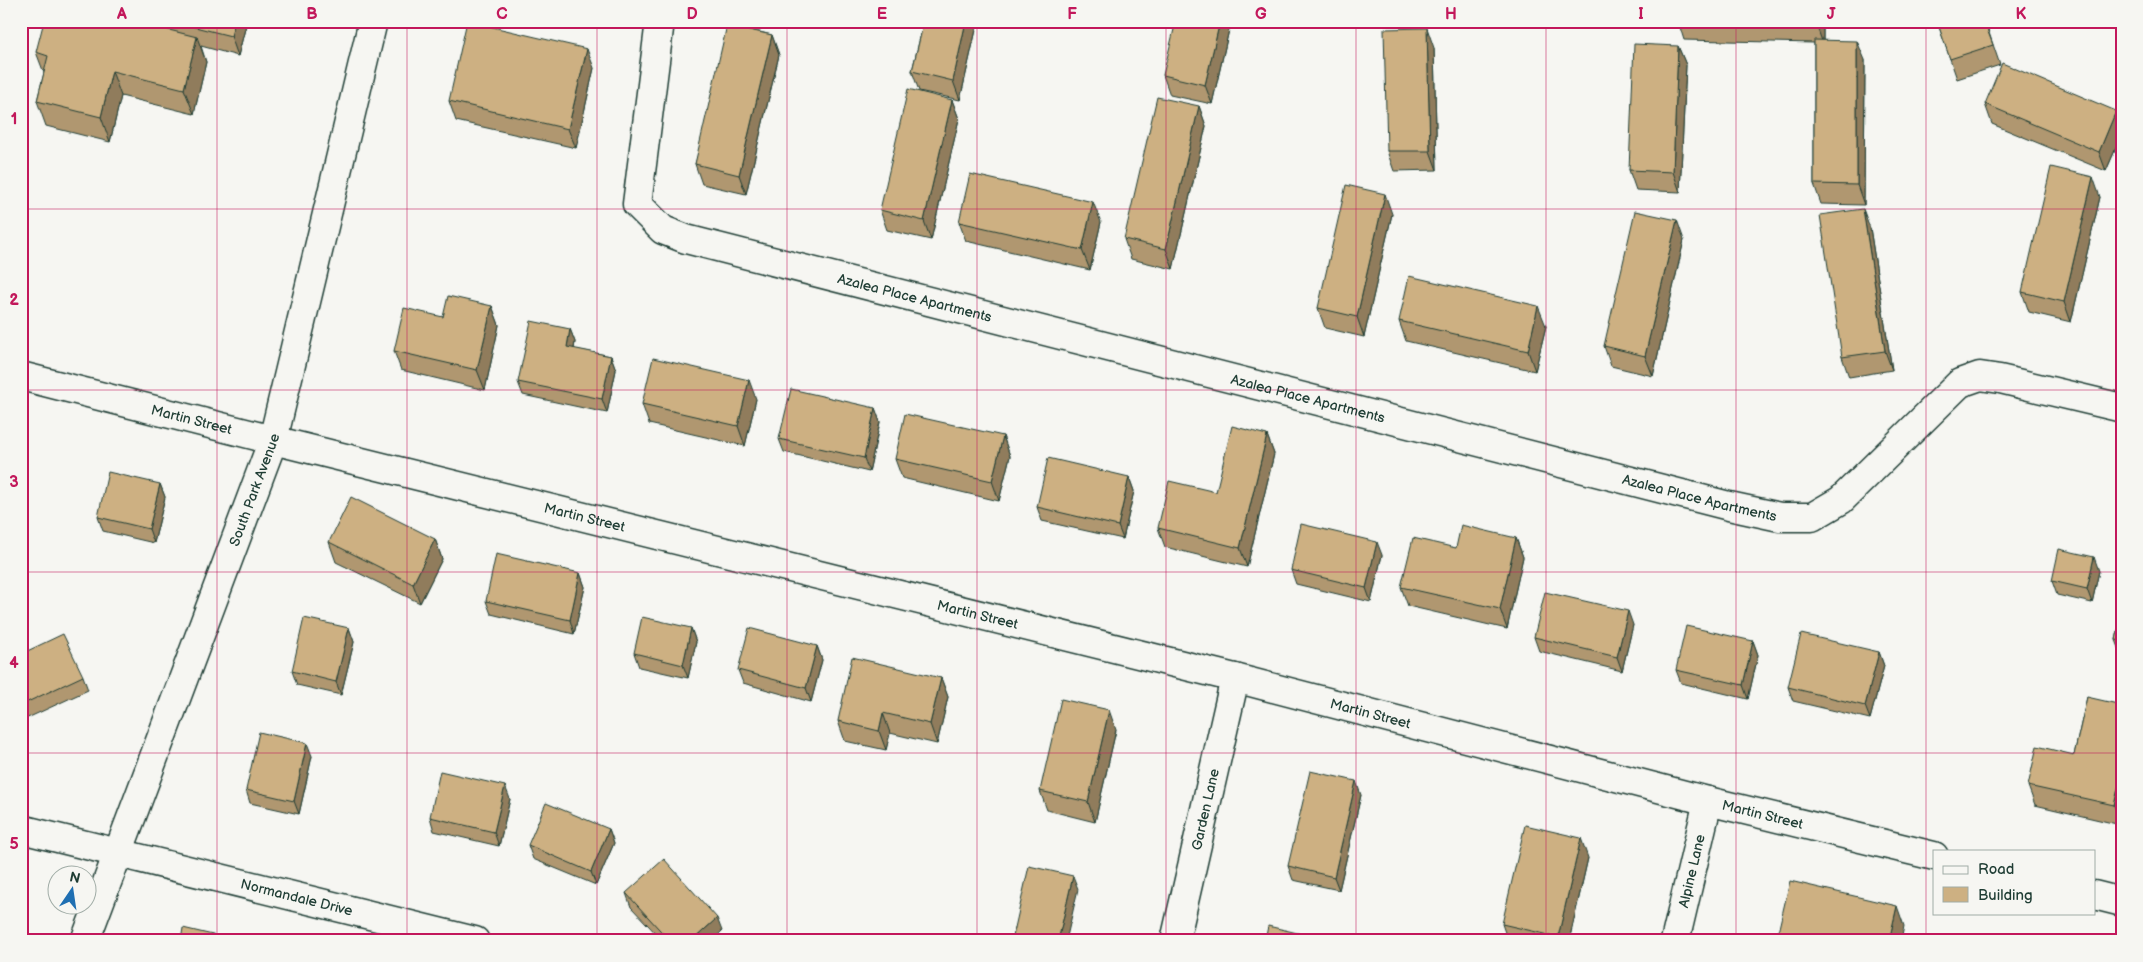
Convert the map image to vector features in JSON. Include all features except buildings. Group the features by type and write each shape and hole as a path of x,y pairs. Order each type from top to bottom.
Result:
{"street":[{"name":"South Park Avenue","path":"86,941 273,440 373,21"},
{"name":"Azalea Place Apartments","path":"660,21 637,204 663,230 686,239 1720,504 1780,517 1812,517 1841,500 1960,383 1980,376 2122,408"},
{"name":"Martin Street","path":"21,376 1236,678 1708,801 1933,856"},
{"name":"Garden Lane","path":"1175,941 1236,678"},
{"name":"Alpine Lane","path":"1675,941 1708,801"},
{"name":"Normandale Drive","path":"21,829 476,941"},
{"path":"2096,896 2122,902"}]}
